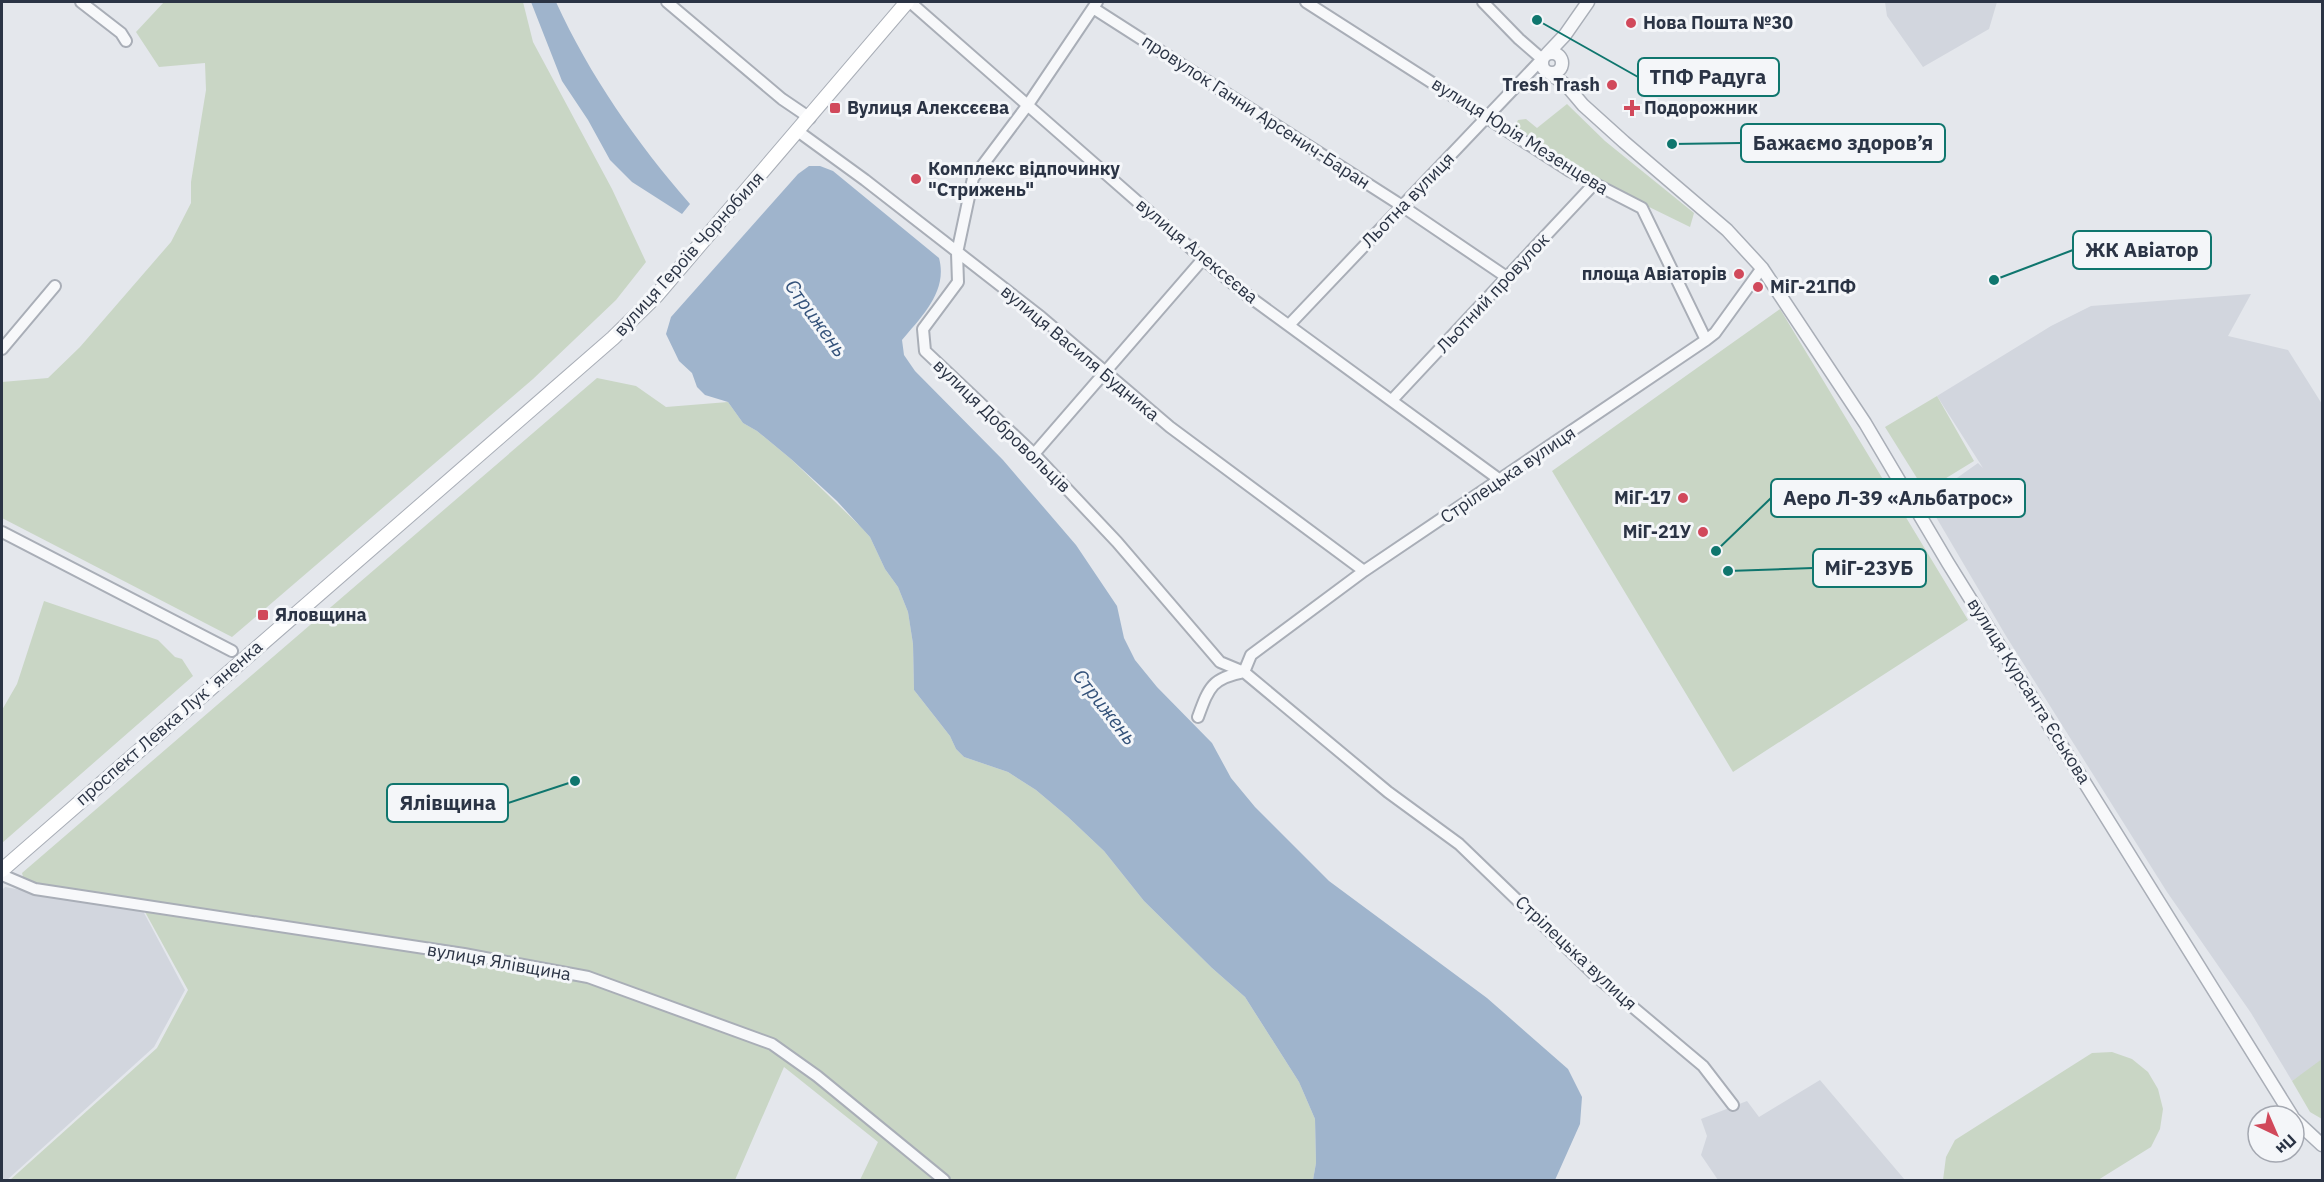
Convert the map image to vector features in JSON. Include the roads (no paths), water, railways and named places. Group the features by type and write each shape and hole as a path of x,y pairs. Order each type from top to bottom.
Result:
{"main road":[{"name":"вулиця Героїв Чорнобиля","path":"365,552 620,331 656,296 909,2"},
{"name":"проспект Левка Лукʼяненка","path":"2,870 365,552"}],"street":[{"path":"81,2 121,33 126,41"},
{"path":"667,2 782,99 810,118"},
{"name":"вулиця Алексєєва","path":"909,2 1203,259 1500,480"},
{"name":"вулиця Юрія Мезенцева","path":"1306,2 1594,184 1642,208 1706,340"},
{"path":"1484,2 1519,39 1545,57"},
{"name":"Льотна вулиця","path":"1289,325 1566,35 1588,2"},
{"name":"вулиця Добровольців","path":"1095,5 1027,106 973,178 957,253 958,282 922,329 925,351 1034,454 1117,542 1220,662 1244,672"},
{"name":"провулок Ганни Арсенич-Баран","path":"1095,5 1508,278"},
{"name":"Льотна вулиця","path":"1566,35 1562,63 1567,86"},
{"path":"1528,76 1550,74 1558,72 1562,63 1556,53 1545,57 1542,65 1550,74 1567,86 1591,112 1727,230 1762,267"},
{"name":"вулиця Василя Будника","path":"799,132 866,180 1041,317 1162,420 1364,571"},
{"name":"Льотний провулок","path":"1392,400 1594,184"},
{"path":"1034,454 1203,259"},
{"name":"Стрілецька вулиця","path":"1733,1105 1702,1066 1597,977 1460,844 1388,792 1244,672 1251,655 1364,571 1715,333 1762,267"},
{"name":"вулиця Курсанта Єськова","path":"1762,267 1865,423 1948,563 2285,1104"},
{"path":"4,342 55,286"},
{"path":"2,532 232,651"},
{"path":"1198,717 1208,690 1223,676 1244,672"},
{"name":"вулиця Ялівщина","path":"2,875 35,889 464,954 588,977 772,1044 817,1076 945,1180"},
{"name":"вулиця Курсанта Єськова","path":"2306,1130 2322,1145"}],"water":[{"path":"531,2 556,2 584,56 616,108 651,157 690,204 682,214 632,182 610,160 588,120 562,81"},
{"name":"Стрижень","path":"809,166 820,166 833,171 939,258 941,270 937,292 925,312 902,340 904,355 915,371 1003,460 1076,545 1117,606 1124,638 1135,660 1157,687 1212,743 1231,778 1255,807 1329,881 1487,998 1568,1069 1582,1097 1580,1124 1555,1180 1313,1180 1316,1163 1315,1119 1299,1082 1245,997 1144,901 1104,851 1068,817 1036,790 1008,772 964,757 956,749 950,736 914,690 913,644 908,612 898,587 885,569 870,537 837,501 791,459 757,431 743,423 728,402 705,395 697,387 692,373 679,361 666,334 671,317 798,174"}],"place":[{"name":"ТПФ Радуга","path":"1537,20"},
{"name":"Нова Пошта №30","path":"1631,23"},
{"name":"Tresh Trash","path":"1612,85"},
{"name":"Вулиця Алексєєва","path":"835,108"},
{"name":"Подорожник","path":"1632,108"},
{"name":"Бажаємо здоров’я","path":"1672,144"},
{"name":"Комплекс відпочинку \"Стрижень\"","path":"916,179"},
{"name":"площа Авіаторів","path":"1739,274"},
{"name":"ЖК Авіатор","path":"1994,280"},
{"name":"МіГ-21ПФ","path":"1758,287"},
{"name":"МіГ-17","path":"1683,498"},
{"name":"МіГ-21У","path":"1703,532"},
{"name":"Аеро Л-39 «Альбатрос»","path":"1716,551"},
{"name":"МіГ-23УБ","path":"1728,571"},
{"name":"Яловщина","path":"263,615"},
{"name":"Ялівщина","path":"575,781"}]}
